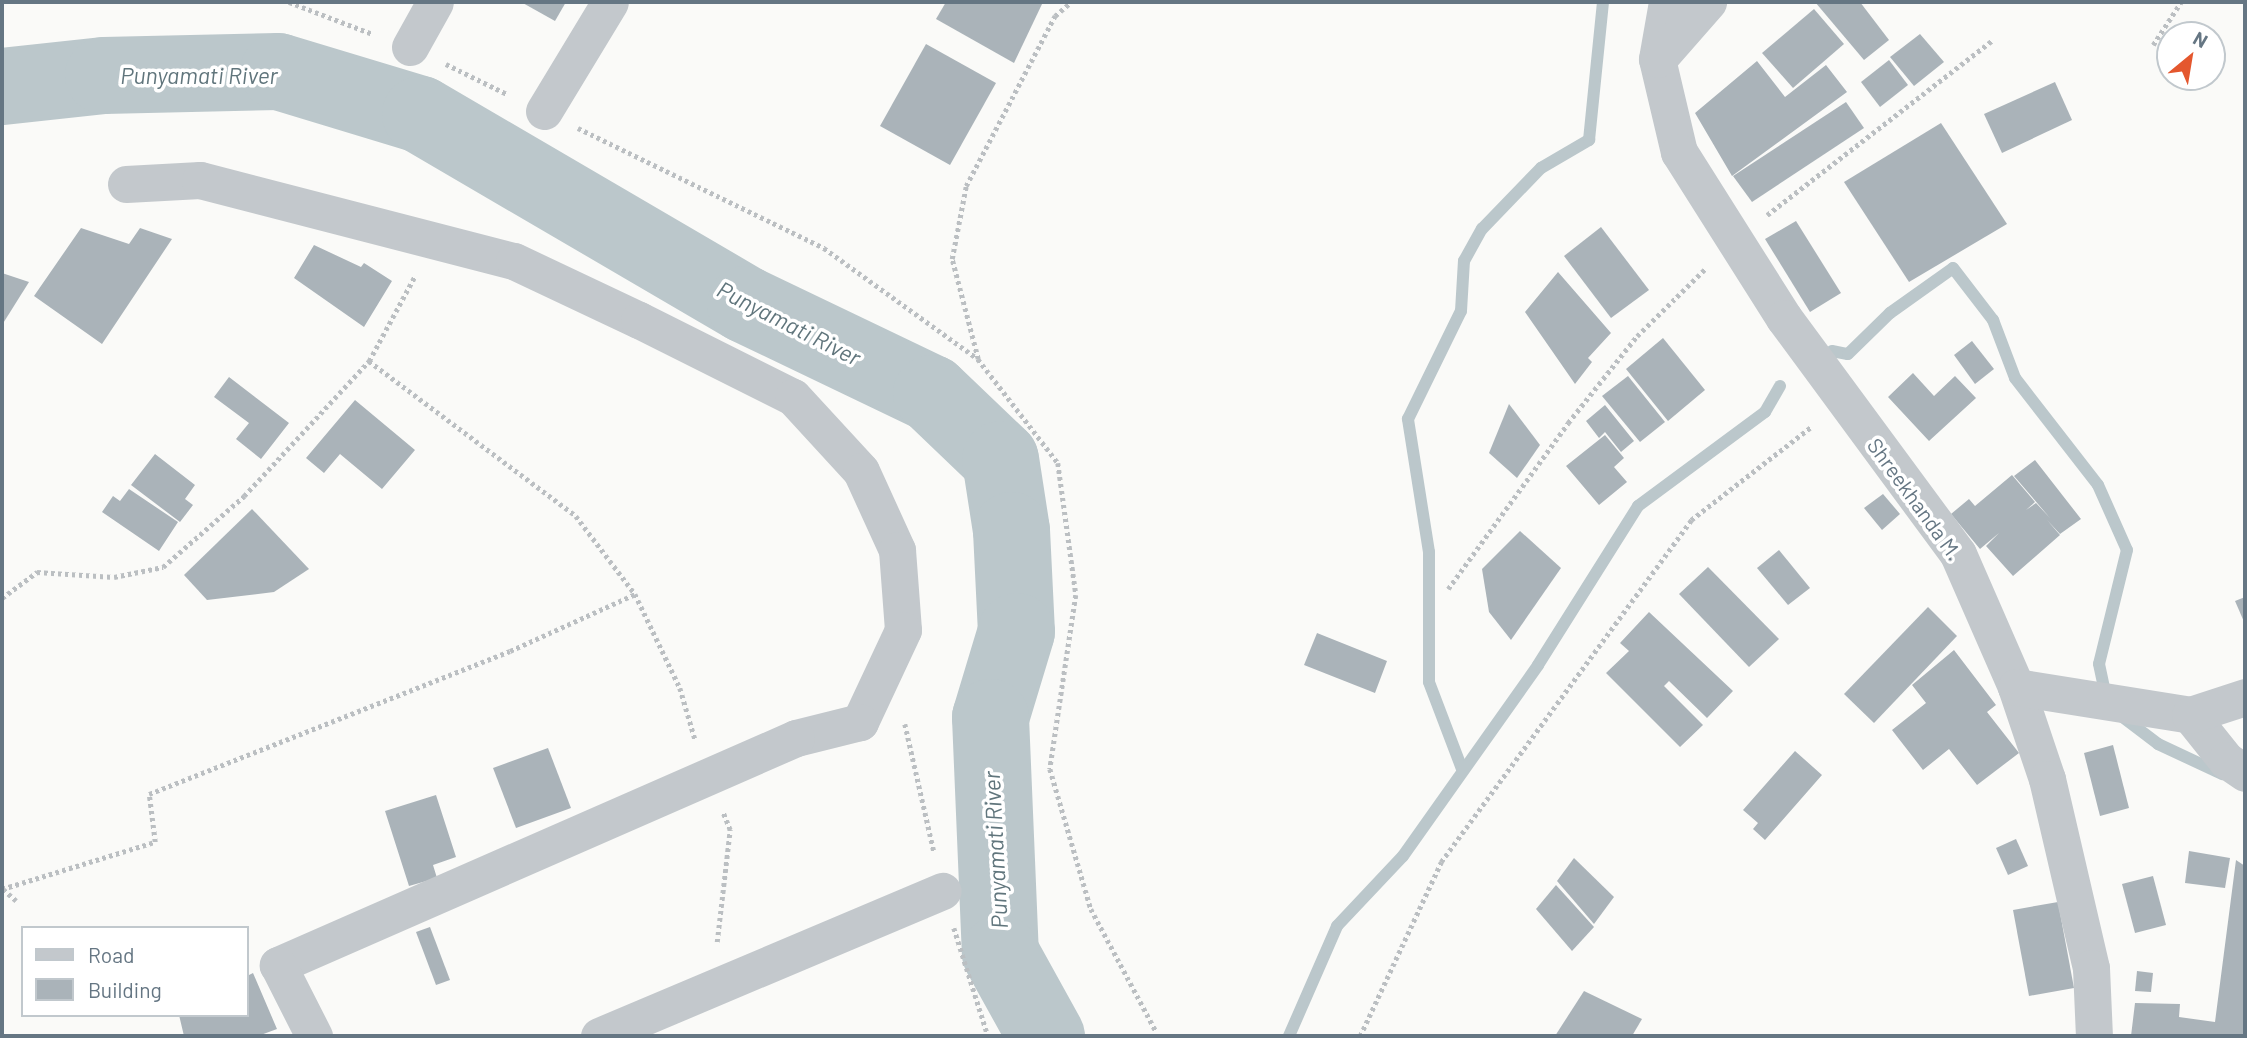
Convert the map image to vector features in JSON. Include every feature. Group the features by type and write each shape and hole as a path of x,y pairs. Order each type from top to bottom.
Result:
{"street":[{"path":"410,47 435,2"},
{"path":"544,111 610,2"},
{"name":"Shreekhanda M.","path":"1667,2 1657,59 1679,152 1843,401 1958,554 2025,688 2091,968 2094,1036"},
{"path":"1657,59 1708,2"},
{"path":"127,184 200,180 432,243 514,261 793,397 861,471 897,550 903,630 891,665 860,722 796,738 278,965 314,1036"},
{"path":"2025,688 2190,715 2245,697"},
{"path":"2190,715 2226,760 2245,773"},
{"path":"599,1036 943,891"}],"path":[{"path":"978,359 952,259 966,186 1055,16 1071,2"},
{"path":"2153,45 2181,2"},
{"path":"1448,589 1637,336 1735,240 1993,40"},
{"path":"2,598 37,572 114,577 163,567 244,496 369,361 432,243"},
{"path":"369,361 576,516 635,594 680,688 706,778 730,830 711,991"},
{"path":"1360,1036 1441,862 1692,520 1843,401"},
{"path":"16,901 2,889 155,842 149,794 510,651 635,594"}],"building":[{"path":"521,2 566,2 555,21"},
{"path":"946,2 1043,2 1014,63 936,19"},
{"path":"1815,2 1860,2 1889,40 1864,60"},
{"path":"1814,9 1844,44 1793,88 1762,53"},
{"path":"1920,34 1944,62 1914,86 1890,57"},
{"path":"926,44 996,83 950,165 880,126"},
{"path":"1889,60 1908,85 1880,107 1861,82"},
{"path":"1757,61 1785,97 1826,65 1847,92 1732,176 1695,113"},
{"path":"2055,82 2072,120 2002,153 1984,114"},
{"path":"1846,102 1864,128 1752,202 1733,176"},
{"path":"1941,123 2007,224 1909,282 1844,182"},
{"path":"1796,221 1841,293 1810,312 1765,239"},
{"path":"1601,227 1649,290 1611,318 1564,256"},
{"path":"81,228 129,244 140,228 172,239 102,344 34,296"},
{"path":"314,245 361,267 364,263 392,281 364,327 294,278"},
{"path":"1558,272 1611,333 1588,358 1592,362 1575,384 1525,312"},
{"path":"2,273 29,282 2,325"},
{"path":"1663,338 1705,390 1668,421 1626,369"},
{"path":"1972,341 1994,369 1975,384 1954,355"},
{"path":"1913,373 1934,396 1955,376 1976,398 1929,441 1888,397"},
{"path":"1628,376 1665,422 1640,442 1602,396"},
{"path":"229,377 289,423 261,459 236,439 249,423 214,397"},
{"path":"355,400 415,450 382,489 340,454 324,473 306,458"},
{"path":"1509,404 1540,445 1517,478 1489,453"},
{"path":"1605,405 1634,441 1621,452 1605,432 1599,438 1586,421"},
{"path":"1605,435 1624,458 1614,467 1627,482 1599,505 1566,466"},
{"path":"155,454 195,485 185,499 193,505 180,522 131,485"},
{"path":"2035,460 2081,519 2060,534 2047,520 2060,535 2013,576 1986,546 1999,533 1980,549 1951,514 1969,499 1975,506 2012,475 2035,502 2026,510 2036,503 2050,518 2014,476"},
{"path":"129,489 178,522 159,551 102,512 113,496 120,501"},
{"path":"1883,494 1900,514 1882,530 1864,508"},
{"path":"252,509 309,569 274,592 207,600 184,575"},
{"path":"1520,531 1561,568 1511,640 1489,612 1482,569"},
{"path":"1779,550 1810,588 1788,605 1757,568"},
{"path":"1708,567 1779,639 1749,667 1679,594"},
{"path":"2245,597 2245,624 2235,601"},
{"path":"1928,607 1957,636 1874,723 1844,694"},
{"path":"1649,612 1733,691 1707,718 1669,681 1664,686 1703,725 1680,747 1606,673 1629,651 1620,643"},
{"path":"1317,633 1387,661 1375,693 1304,665"},
{"path":"1954,650 1996,705 1987,712 2019,753 1977,785 1949,749 1923,770 1892,730 1926,703 1912,685"},
{"path":"2113,745 2129,808 2100,816 2084,753"},
{"path":"548,748 571,808 516,828 493,768"},
{"path":"1795,751 1822,775 1765,840 1753,829 1758,823 1743,810"},
{"path":"436,795 456,857 433,865 437,878 409,886 385,811"},
{"path":"2016,839 2028,866 2008,875 1996,848"},
{"path":"2189,851 2230,858 2225,888 2185,883"},
{"path":"1574,858 1614,897 1594,924 1557,881"},
{"path":"2236,860 2245,866 2245,1036 2131,1036 2135,1003 2180,1004 2179,1017 2215,1022"},
{"path":"2153,876 2166,925 2135,933 2122,884"},
{"path":"1556,885 1594,927 1572,951 1536,909"},
{"path":"2058,902 2074,988 2029,996 2013,910"},
{"path":"430,927 450,980 436,985 416,932"},
{"path":"2137,971 2153,973 2151,992 2135,991"},
{"path":"253,973 277,1029 258,1036 184,1036 179,1017 248,1017 248,976"},
{"path":"1584,991 1642,1019 1632,1036 1555,1036"}],"waterway":[{"path":"1462,769 1429,682 1429,552 1408,419 1461,311 1464,261 1482,229 1541,168 1589,140 1603,2"},
{"name":"Punyamati River","path":"2,86 103,75 278,71 420,114 745,304 931,393 1000,459 1011,530 1016,631 990,717 1000,953 1046,1036"},
{"path":"1832,351 1848,354 1890,313 1953,268 1993,320 2015,378 2098,485 2127,550 2099,664 2106,696"},
{"path":"1289,1036 1337,926 1403,856 1538,665 1638,506 1765,412 1780,386"},
{"path":"2120,715 2158,744 2222,774"}]}
